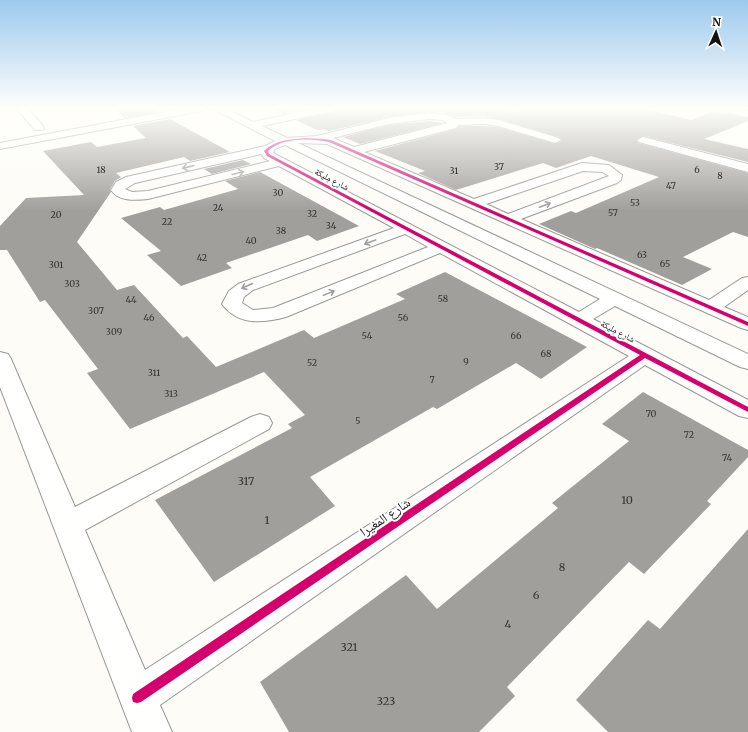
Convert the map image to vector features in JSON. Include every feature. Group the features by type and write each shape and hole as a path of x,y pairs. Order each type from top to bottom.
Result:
{"street":[{"path":"0,146 21,142"},
{"path":"281,162 148,195 128,195 123,194 118,190 119,187 125,182 267,148 282,142"},
{"name":"شارع مِليكة","path":"287,142 748,362"},
{"path":"333,142 748,324"},
{"path":"353,151 388,142"},
{"path":"651,142 748,168"},
{"name":"شارع مِليكة","path":"267,148 266,153 268,155 748,410"},
{"path":"474,204 582,167 605,168 616,175 616,177 612,180 508,219"},
{"path":"406,229 247,286 235,294 232,299 232,304 241,312 249,315 258,316 279,313 441,247"},
{"path":"542,264 575,248"},
{"path":"711,307 748,282"},
{"path":"579,320 614,298"},
{"name":"شارع المغيرا","path":"137,698 645,355"},
{"path":"0,359 152,732"},
{"path":"67,525 260,423"}],"building":[{"path":"90,142 97,147 123,142 212,142 230,152 190,161 184,157 116,173 121,177 115,181 110,189 111,192 77,242 117,290 134,285 183,338 187,336 216,367 304,330 314,338 405,299 396,294 445,272 587,347 541,379 516,363 437,409 433,407 310,477 335,506 214,582 155,500 292,428 288,424 305,415 264,372 130,429 87,373 98,369 45,300 40,302 7,250 0,250 0,226 26,198 84,195 43,151"},
{"path":"356,142 367,142 360,144"},
{"path":"408,142 549,142 555,144 559,142 638,142 748,173 748,237 733,232 683,257 712,269 682,285 539,224 571,211 576,213 659,177 591,156 556,168 543,163 456,190 418,173 425,171 375,151"},
{"path":"668,142 718,142 748,149 748,162"},
{"path":"243,160 251,164 212,174 204,169"},
{"path":"260,172 359,226 317,241 308,235 226,263 232,268 181,286 147,255 161,251 121,218 160,207 164,210 238,189 225,181"},
{"path":"643,392 748,450 748,457 707,501 711,504 644,574 629,562 507,687 515,696 479,732 289,732 260,682 406,575 437,609 558,508 552,503 629,441 602,424"},
{"path":"748,529 748,732 608,732 576,700 648,620 660,629"}],"cycle path":[{"path":"282,142 266,151 268,155 748,410"},
{"path":"333,142 748,324"},
{"path":"137,698 645,355"}]}
